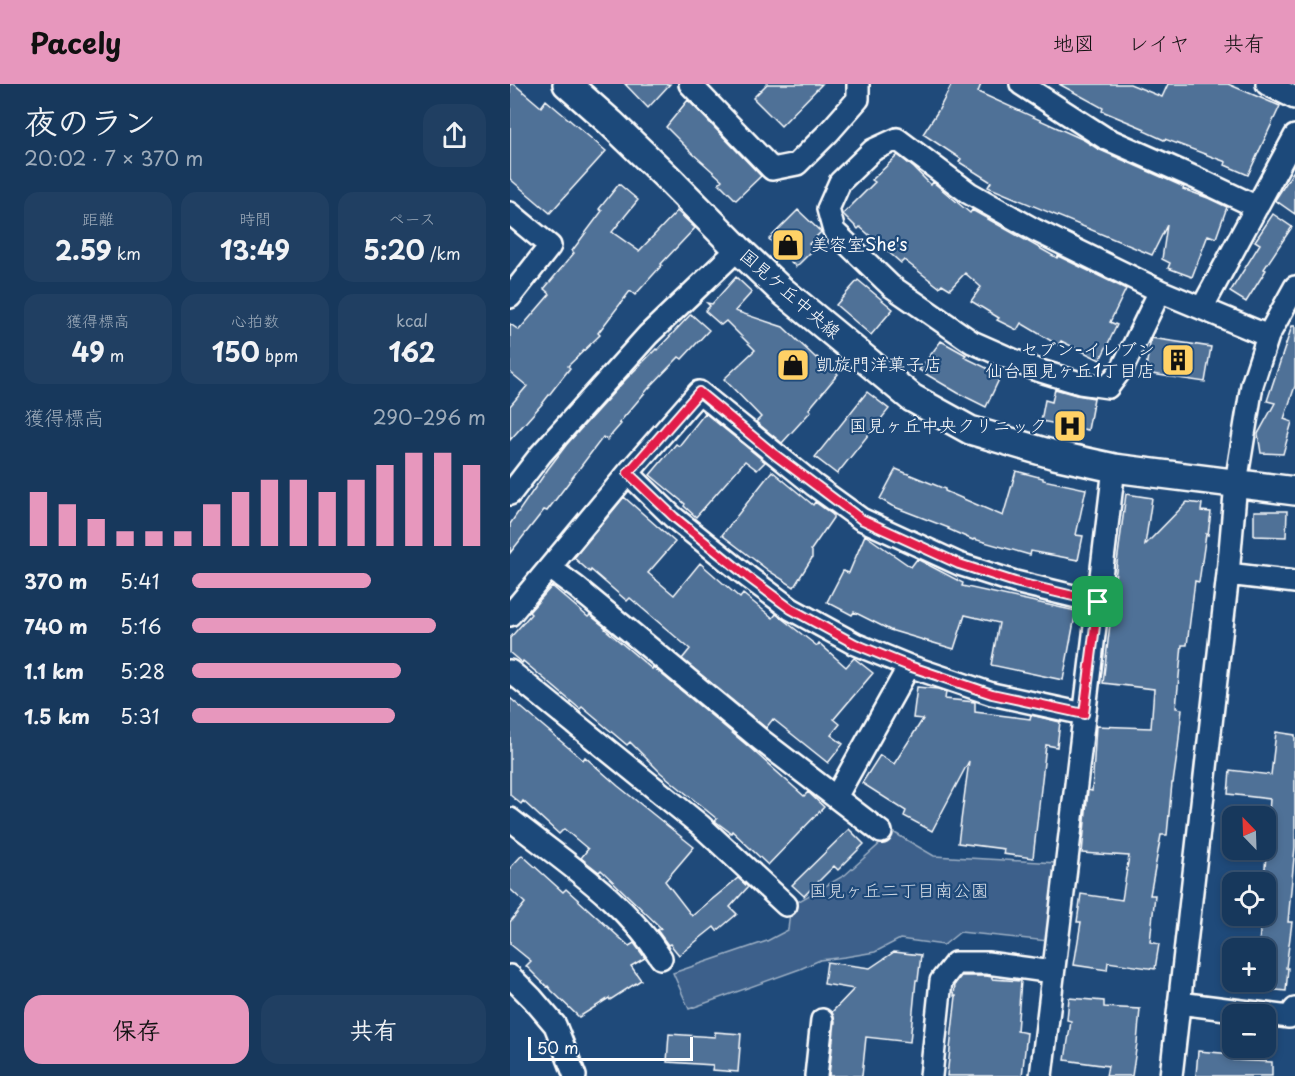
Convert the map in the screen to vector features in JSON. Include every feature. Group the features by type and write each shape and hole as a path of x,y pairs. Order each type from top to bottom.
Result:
{"street":[{"name":"国見ケ丘中央線","path":"567,84 611,123 780,289 912,398 970,430 1055,455 1114,468 1295,491"},
{"path":"690,84 772,169 797,164 858,99 858,84"},
{"path":"1021,84 1105,138 1257,207"},
{"path":"1267,84 1295,98"},
{"path":"1202,308 1295,136"},
{"path":"1160,291 1123,367 1108,387 1080,383 1034,369 972,342 891,286 834,231 828,209 840,182 873,150 897,140 969,193 1035,230 1160,291 1268,336"},
{"path":"510,213 550,246 510,297"},
{"path":"510,494 541,454 648,335 738,249"},
{"path":"1171,1076 1228,574 1236,483 1252,385 1268,336 1295,287"},
{"path":"510,615 699,392 790,467 861,519 959,564 1015,582 1098,602"},
{"path":"1041,1076 1114,468"},
{"path":"628,473 674,517 748,577 791,609 855,644 909,666 992,694 1084,714"},
{"path":"550,568 761,740 881,832"},
{"path":"1228,574 1295,582"},
{"path":"836,797 909,666"},
{"path":"510,671 700,825 786,905"},
{"path":"510,819 625,913 651,942 661,958"},
{"path":"931,1076 941,981 955,963 987,963 1053,972"},
{"path":"510,976 555,1025 575,1076"},
{"path":"1179,1003 1290,1017 1295,1009"},
{"path":"816,1076 822,1020"}],"green space":[{"name":"国見ヶ丘二丁目南公園","path":"893,832 934,856 1057,863 1048,941 960,932 944,945 900,939 875,952 820,960 689,1009 673,973 767,941 788,930 790,911 799,901 845,875"}],"building":[{"path":"510,84 514,84 541,107 546,100 606,151 550,213 510,179"},
{"path":"625,84 670,84 648,108"},
{"path":"767,84 822,84 781,126 753,98"},
{"path":"952,84 981,84 978,92 1184,187 1183,189 1227,207 1216,238 1208,235 1192,277 1168,268 1170,263 1162,259 1167,225 1152,255 988,187 991,182 959,162 961,159 923,134"},
{"path":"1059,84 1130,84 1162,97 1168,84 1228,84 1280,106 1248,175 1225,165 1226,162 1164,140 1144,131 1145,129 1102,111 1103,108"},
{"path":"688,100 761,176 736,200 719,183 722,180 666,127"},
{"path":"898,155 931,185 933,182 970,213 972,210 1057,258 1058,256 1126,289 1110,322 1117,325 1100,360 1061,341 1058,345 1021,323 1017,330 997,320 999,318 971,301 981,287 965,273 950,289 942,284 939,287 904,260 901,263 843,214 875,182 872,180"},
{"path":"1295,169 1295,214 1275,200"},
{"path":"619,184 638,200 612,232 639,251 677,211 695,228 635,295 630,291 598,333 600,335 568,366 570,368 542,404 510,440 510,406 527,386 510,372 510,324 519,330 550,294 544,289 574,253 572,251 602,211 599,209"},
{"path":"798,210 821,232 809,244 814,249 796,267 769,239"},
{"path":"1273,214 1292,227 1264,269 1266,270 1246,302 1230,292 1260,244 1255,241"},
{"path":"736,277 752,292 735,311 783,327 816,358 838,374 809,409 811,411 782,443 756,422 761,417 724,379 755,350 726,321 721,325 705,311 710,306 707,303 712,304"},
{"path":"858,280 893,309 871,335 836,305"},
{"path":"691,314 709,330 682,359 679,357 648,389 607,440 603,437 547,511 544,510 510,553 510,524 548,469 567,444 626,379"},
{"path":"1292,326 1295,326 1295,386 1284,419 1292,422 1283,454 1261,453 1258,434 1275,403 1267,401"},
{"name":"セブン-イレブン 仙台国見ヶ丘1丁目店","path":"1151,338 1211,347 1205,382 1145,373"},
{"path":"941,341 966,355 964,357 1001,375 986,407 919,370"},
{"path":"1055,389 1094,398 1088,430 1041,421 1045,400 1052,402"},
{"path":"867,392 889,409 837,474 815,457"},
{"path":"705,413 765,462 757,470 745,461 696,517 684,506 685,504 650,475 676,444 679,446"},
{"path":"896,469 1003,516 1016,471 1043,478 1043,480 1086,489 1076,535 1083,536 1078,560 1031,551 1030,555 973,540 892,506 880,499"},
{"path":"772,471 813,505 815,502 833,515 811,550 812,558 794,587 722,535"},
{"path":"1126,494 1152,498 1145,545 1187,502 1202,504 1201,511 1211,512 1199,582 1195,581 1187,645 1182,645 1176,708 1182,709 1167,835 1161,835 1150,895 1155,895 1150,942 1159,944 1155,969 1108,962 1107,970 1074,965 1081,922 1077,922 1081,894 1122,900 1129,856 1082,853 1088,790 1092,791 1096,726 1151,728 1154,689 1103,683 1110,605"},
{"path":"624,497 675,542 648,573 674,595 700,563 740,598 743,594 773,618 776,614 817,646 819,643 846,667 854,658 873,673 834,719 840,724 831,735 843,744 828,763 773,719 766,728 682,659 690,649 630,598 627,601 574,558"},
{"path":"1254,511 1287,511 1286,537 1254,536"},
{"path":"865,535 911,567 917,559 963,583 962,586 1076,611 1063,680 991,665 999,623 965,615 954,649 890,630 854,612 852,615 827,602 843,571 849,573"},
{"path":"552,586 749,747 804,796 808,792 824,807 768,865 732,831 731,833 715,821 717,819 661,773 630,742 627,745 582,707 580,709 523,661 522,663 510,653 510,638"},
{"path":"917,687 946,692 945,699 975,702 975,712 1030,719 1031,715 1060,722 1057,747 1046,745 1033,858 1003,854 1004,849 958,843 969,761 932,831 904,816 906,811 862,783 880,755 894,764 923,719 913,718"},
{"path":"510,698 583,760 585,757 694,847 665,881 692,916 738,878 748,887 730,907 737,914 717,931 714,927 679,955 657,930 661,928 601,870 599,872 581,858 588,849 564,829 559,834 523,801 521,804 510,795"},
{"path":"1276,732 1295,735 1295,847 1288,922 1292,922 1286,968 1288,968 1286,991 1276,990 1276,938 1259,938 1260,926 1276,926 1276,872 1265,872 1266,860 1276,860 1276,806 1269,806 1270,799 1228,794 1230,770 1271,775"},
{"path":"849,829 864,844 838,870 834,866 804,896 792,885"},
{"path":"522,855 563,892 566,889 629,946 634,943 645,958 631,966 641,980 579,1017 526,966 531,961 510,944 510,922 525,903 510,889 510,868"},
{"path":"894,952 921,955 918,980 916,980 910,1042 866,1037 862,1076 829,1076 835,1021 832,1012 854,989 824,984 827,962 870,968"},
{"path":"961,976 986,976 992,979 1021,981 1017,1031 1027,1033 1022,1076 947,1076 956,996 954,996 955,984"},
{"path":"1069,998 1104,1001 1104,1007 1140,1009 1132,1076 1106,1076 1108,1066 1065,1060 1071,1021 1067,1020"},
{"path":"715,1032 741,1034 738,1072 712,1070 713,1065 667,1062 669,1034 715,1037"},
{"path":"1198,1051 1222,1053 1222,1058 1233,1058 1233,1060 1272,1062 1272,1076 1196,1076"}],"place":[{"name":"美容室She's","path":"788,245"},
{"name":"セブン-イレブン 仙台国見ヶ丘1丁目店","path":"1178,360"},
{"name":"凱旋門洋菓子店","path":"793,365"},
{"name":"国見ヶ丘中央クリニック","path":"1070,426"}],"route":[{"path":"699,392 774,454 861,519 959,564 1015,582 1098,602 1084,714 992,694 909,666 855,644 791,609 674,517 628,473 699,392"}]}
